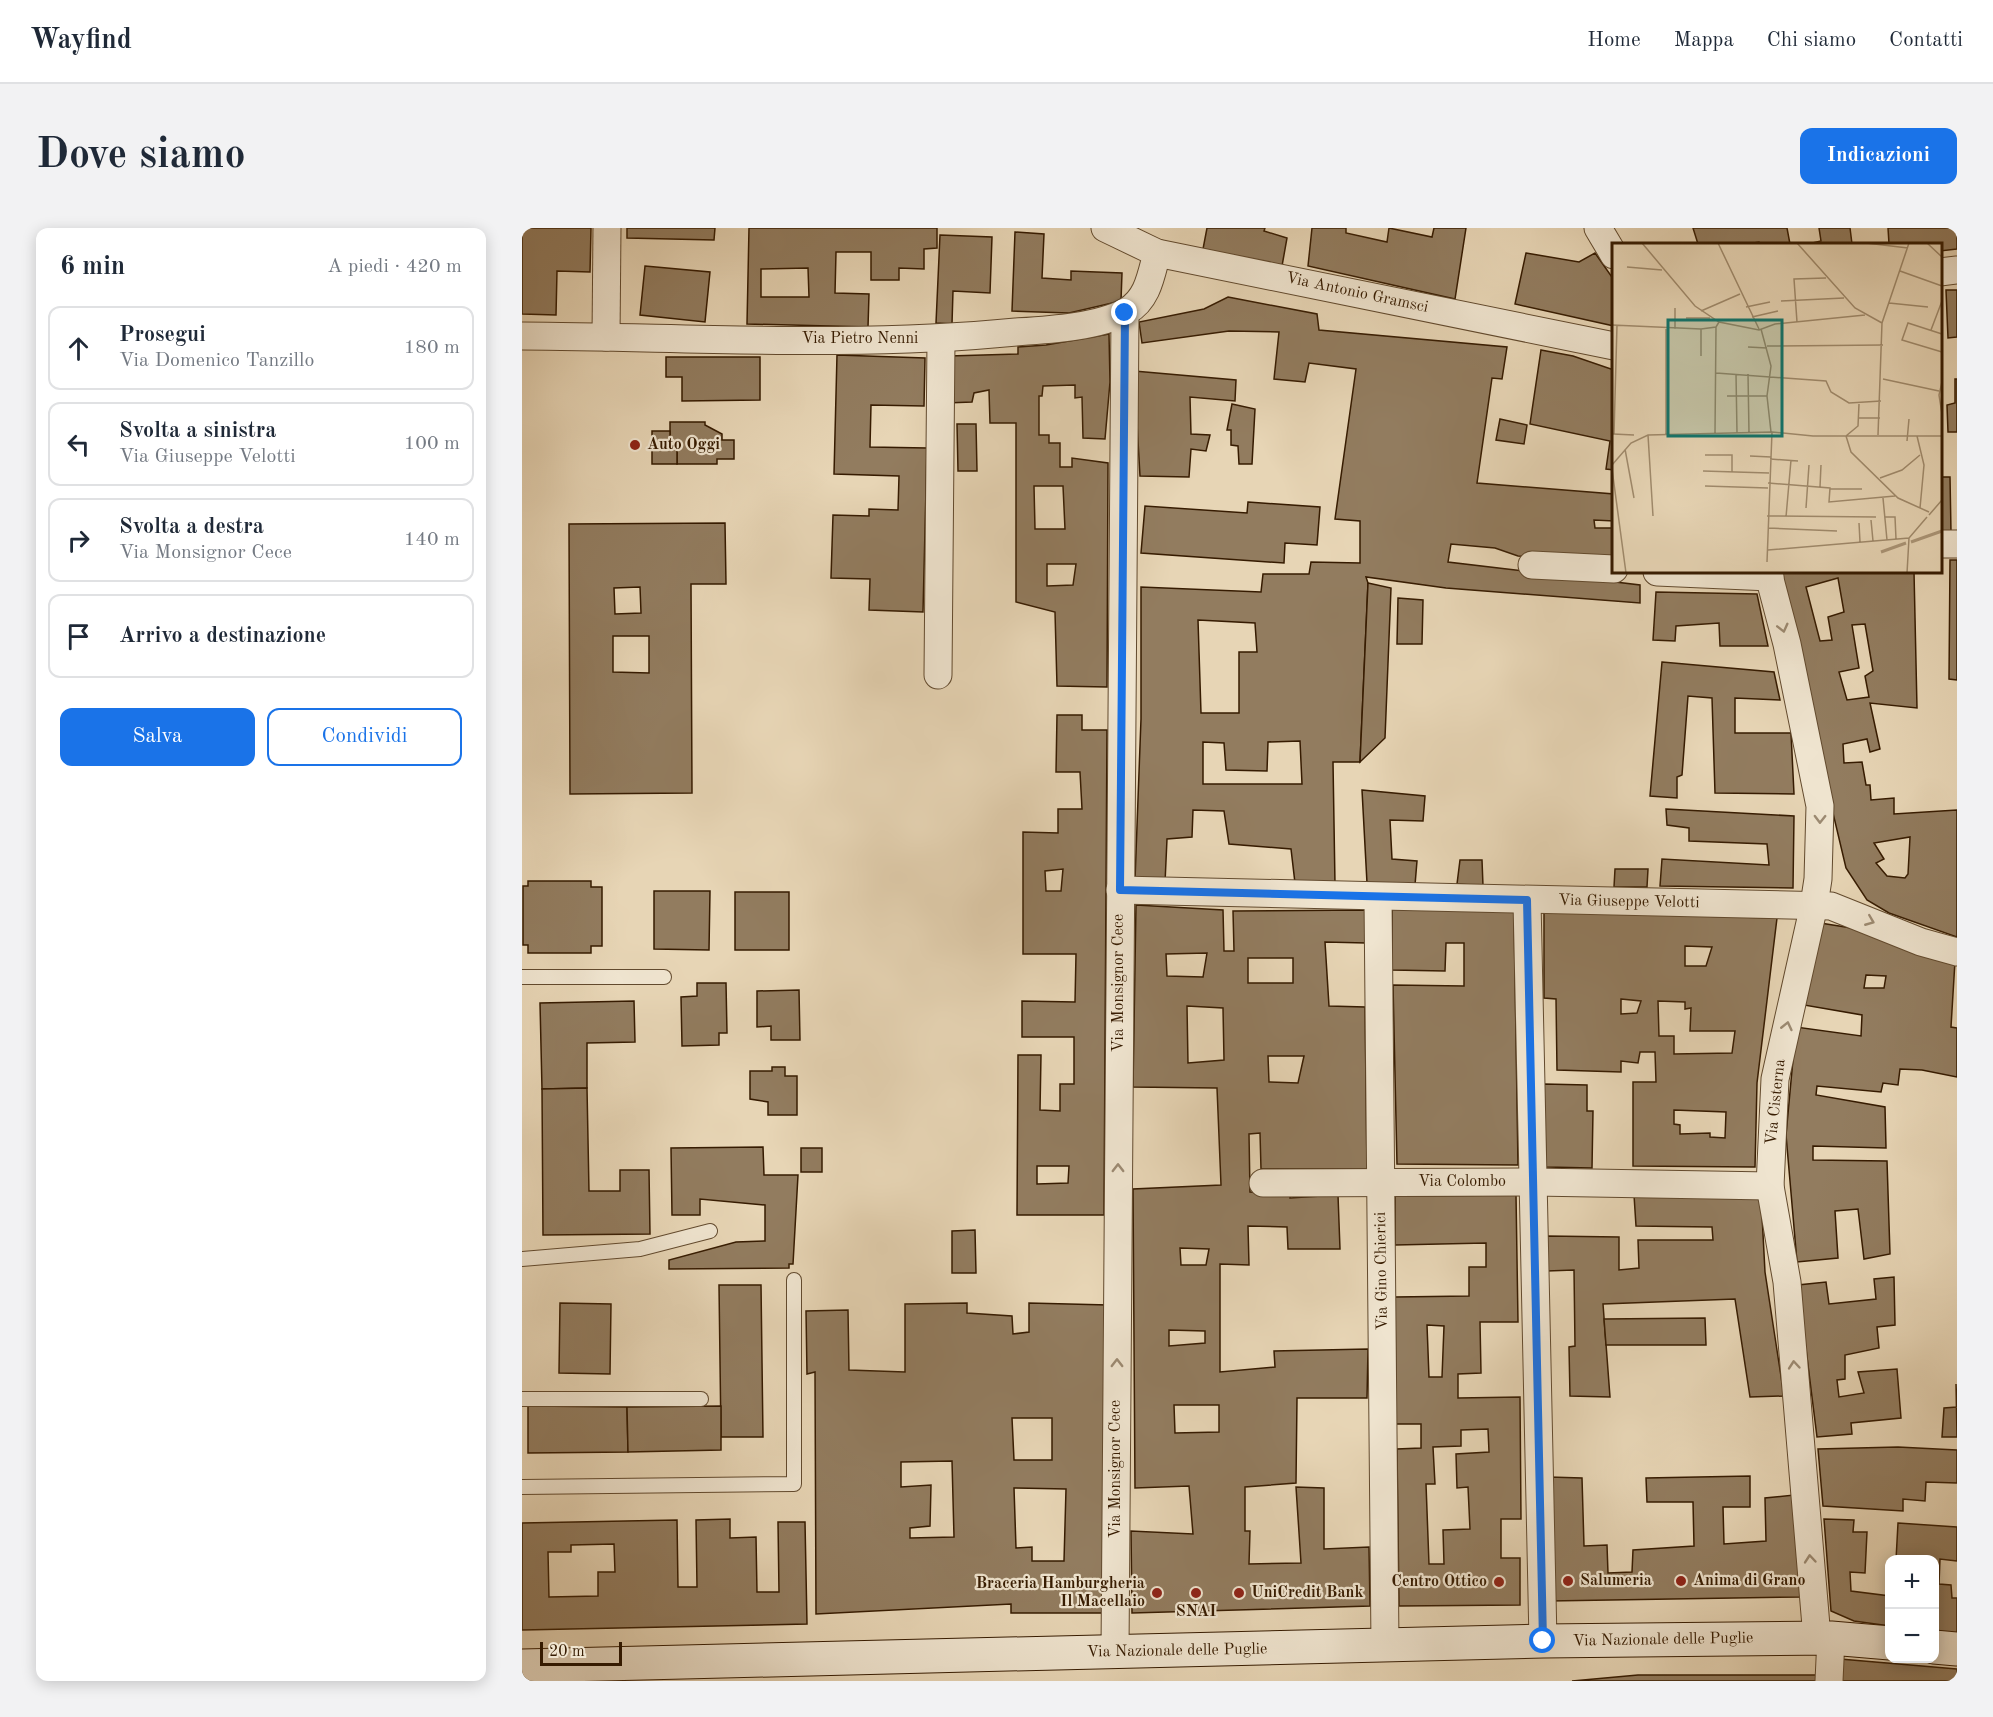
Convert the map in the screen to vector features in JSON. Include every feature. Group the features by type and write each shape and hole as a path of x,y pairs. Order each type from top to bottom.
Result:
{"main road":[{"name":"Via Nazionale delle Puglie","path":"522,1666 581,1674 1115,1652 1543,1641 1824,1638 1885,1643"},
{"path":"1939,1647 1957,1648"}],"street":[{"path":"606,337 607,228"},
{"name":"Via Antonio Gramsci","path":"1105,228 1156,253 1612,346"},
{"path":"1598,228 1612,252"},
{"path":"1125,313 1138,304 1150,283 1156,253"},
{"path":"1942,272 1957,270"},
{"name":"Via Pietro Nenni","path":"522,336 941,340 1048,329 1125,313"},
{"name":"Via Monsignor Cece","path":"1115,1652 1125,313"},
{"path":"938,675 941,340"},
{"path":"1532,565 1612,569"},
{"path":"1713,573 1769,574"},
{"name":"Via Cisterna","path":"1769,574 1787,644 1820,806 1818,879 1814,905 1775,1079 1770,1186 1787,1282 1829,1681"},
{"name":"Via Giuseppe Velotti","path":"1120,890 1831,906 1921,942 1957,952"},
{"name":"Via Gino Chierici","path":"1378,897 1385,1645"},
{"path":"1527,900 1543,1641"},
{"name":"Via Colombo","path":"1263,1183 1533,1182 1770,1186"}],"lane":[{"path":"522,977 664,977"},
{"path":"522,1259 640,1249 710,1231"},
{"path":"522,1487 794,1484 794,1280"},
{"path":"522,1399 701,1399"}],"building":[{"path":"522,228 591,228 590,272 557,271 556,315 522,314"},
{"path":"627,228 715,228 714,240 627,238"},
{"path":"749,228 937,228 937,248 924,249 924,269 899,268 899,280 871,280 871,252 836,252 835,293 869,294 868,327 747,324","holes":["808,268 809,297 761,297 761,269"]},
{"path":"1207,228 1265,228 1264,231 1287,238 1282,266 1203,249"},
{"path":"1312,228 1346,228 1346,233 1387,242 1389,228 1432,237 1434,228 1466,228 1455,299 1308,266"},
{"path":"1693,228 1787,228 1790,243 1759,242 1698,243"},
{"path":"1819,228 1850,228 1852,243 1812,243 1821,241"},
{"path":"1888,228 1957,228 1957,249 1942,251 1942,243 1889,243"},
{"path":"1015,232 1044,234 1042,278 1071,280 1071,271 1122,273 1121,301 1069,313 1012,311"},
{"path":"940,235 992,237 990,293 953,291 952,324 936,323"},
{"path":"1526,253 1579,262 1595,253 1612,277 1612,326 1515,304"},
{"path":"645,266 710,272 705,322 640,315"},
{"path":"1946,290 1957,290 1957,337 1948,338"},
{"path":"1228,297 1317,314 1319,330 1507,347 1502,379 1492,378 1477,483 1612,494 1612,521 1594,520 1595,528 1612,528 1612,561 1518,556 1495,548 1451,544 1448,562 1640,585 1640,603 1446,588 1366,577 1368,583 1360,762 1333,762 1335,884 1295,883 1291,849 1229,844 1224,811 1193,810 1192,837 1167,839 1165,883 1135,880 1141,719 1141,587 1261,592 1263,574 1309,574 1311,562 1360,563 1360,521 1335,519 1356,369 1309,363 1305,382 1274,379 1279,332 1229,331 1142,343 1139,322 1204,309","holes":["1198,620 1255,623 1257,652 1239,652 1239,713 1201,713","1300,741 1302,784 1203,784 1203,742 1224,743 1226,770 1267,771 1268,742"]},
{"path":"1109,334 1110,382 1105,439 1083,438 1082,397 1075,398 1075,385 1043,386 1042,396 1039,396 1039,435 1049,435 1049,443 1060,443 1060,467 1072,467 1072,458 1108,463 1107,687 1057,686 1055,612 1016,602 1016,423 990,423 989,390 974,393 972,402 946,403 949,356 1018,354 1018,347 1046,345","holes":["1034,486 1063,486 1065,529 1035,529","1047,564 1076,564 1073,585 1047,586"]},
{"path":"1541,350 1573,356 1612,369 1612,470 1606,469 1610,441 1530,424"},
{"path":"837,355 925,358 924,406 871,405 870,447 927,448 923,612 869,610 870,579 831,578 833,515 869,516 869,509 898,510 899,476 834,474"},
{"path":"666,357 760,357 760,400 682,401 682,377 666,377"},
{"path":"1134,371 1236,380 1235,401 1190,397 1191,434 1210,435 1206,451 1191,449 1189,477 1140,476"},
{"path":"1955,379 1957,379 1957,432 1948,432 1947,405 1955,403"},
{"path":"1232,404 1255,409 1252,464 1239,464 1238,446 1231,445 1231,430 1227,430"},
{"path":"1500,419 1527,425 1524,444 1496,440"},
{"path":"670,422 705,422 705,425 722,434 722,440 734,440 734,459 717,459 717,464 677,464 677,446 670,446"},
{"path":"957,424 976,424 977,471 958,471"},
{"path":"652,431 670,431 670,446 677,446 677,464 652,464"},
{"path":"1942,477 1950,477 1951,532 1942,532"},
{"path":"1248,502 1320,507 1317,545 1285,543 1284,563 1141,553 1145,506 1247,513"},
{"path":"725,523 726,584 691,584 692,793 570,794 569,524","holes":["640,587 641,613 615,614 614,588","613,636 649,636 649,673 613,672"]},
{"path":"1950,560 1957,560 1957,680 1949,679"},
{"path":"1776,573 1914,573 1917,708 1870,703 1880,749 1870,752 1867,739 1843,744 1844,763 1862,762 1866,785 1870,785 1871,800 1894,798 1894,814 1957,810 1957,937 1889,913 1867,900 1846,868","holes":["1838,578 1844,612 1828,617 1832,640 1820,641 1806,587","1865,624 1873,671 1865,676 1869,697 1847,700 1839,672 1859,668 1852,625","1910,837 1908,874 1905,878 1887,876 1876,863 1884,859 1874,843"]},
{"path":"1368,583 1391,588 1385,738 1360,762"},
{"path":"1656,592 1757,594 1768,646 1720,646 1719,623 1676,626 1675,641 1653,640"},
{"path":"1398,598 1423,600 1422,644 1397,644"},
{"path":"1662,662 1774,672 1780,700 1735,698 1735,733 1791,733 1794,794 1715,793 1712,698 1688,696 1682,775 1677,777 1677,798 1650,796"},
{"path":"1057,715 1082,715 1082,730 1107,730 1104,1215 1017,1215 1018,1055 1041,1055 1040,1110 1060,1111 1060,1084 1074,1084 1074,1037 1022,1037 1022,1001 1075,1002 1076,954 1023,954 1023,832 1058,833 1058,809 1082,809 1080,772 1056,772","holes":["1063,869 1061,891 1046,891 1045,871","1037,1166 1069,1166 1068,1183 1037,1184"]},
{"path":"1362,790 1425,796 1423,821 1390,820 1392,859 1417,861 1415,885 1367,883"},
{"path":"1666,809 1794,816 1793,888 1660,886 1662,859 1769,865 1767,844 1689,841 1689,828 1667,825"},
{"path":"1460,860 1482,860 1483,886 1457,884"},
{"path":"1615,869 1648,869 1647,887 1614,887"},
{"path":"528,881 591,881 591,887 602,887 602,946 591,946 591,953 528,953 528,945 523,945 523,886 528,886"},
{"path":"654,891 710,891 709,950 654,949"},
{"path":"735,892 789,892 789,950 735,950"},
{"path":"1136,905 1223,910 1224,951 1234,951 1233,911 1367,910 1366,943 1325,942 1329,1006 1365,1007 1367,1169 1261,1169 1260,1133 1249,1134 1250,1192 1290,1193 1290,1198 1338,1195 1340,1249 1288,1249 1287,1227 1248,1226 1249,1265 1220,1264 1220,1372 1275,1367 1274,1351 1368,1349 1367,1398 1297,1398 1296,1483 1245,1487 1245,1531 1250,1531 1249,1564 1301,1563 1296,1487 1324,1488 1324,1549 1369,1547 1370,1606 1132,1613 1131,1531 1193,1534 1189,1486 1135,1488 1133,1189 1221,1185 1217,1088 1133,1087","holes":["1207,953 1203,977 1167,976 1166,954","1248,958 1293,958 1293,983 1248,983","1187,1006 1223,1008 1224,1060 1188,1063","1268,1056 1304,1056 1298,1083 1269,1082","1180,1248 1209,1249 1206,1265 1181,1265","1169,1330 1205,1331 1205,1343 1169,1346","1174,1405 1219,1405 1219,1432 1175,1433"]},
{"path":"1392,909 1514,912 1518,1165 1397,1164 1393,985 1464,986 1464,943 1446,943 1445,971 1392,970"},
{"path":"1544,912 1777,918 1757,1083 1755,1167 1633,1166 1633,1082 1656,1082 1655,1052 1640,1052 1638,1063 1621,1061 1621,1072 1557,1070 1556,999 1544,998","holes":["1685,946 1712,947 1706,966 1685,966","1621,999 1641,1001 1637,1013 1621,1014","1658,1001 1685,1002 1685,1009 1691,1008 1690,1031 1735,1031 1732,1053 1674,1054 1674,1036 1659,1036","1674,1110 1726,1112 1725,1138 1710,1137 1710,1133 1680,1134 1680,1125 1674,1124"]},
{"path":"1814,922 1864,930 1955,961 1951,1027 1957,1028 1957,1077 1922,1070 1900,1069 1898,1085 1883,1083 1881,1092 1817,1086 1816,1095 1885,1107 1886,1148 1813,1146 1813,1160 1887,1161 1890,1254 1864,1259 1858,1209 1835,1211 1838,1258 1797,1262 1786,1135 1796,1027 1861,1036 1862,1015 1798,1004","holes":["1866,975 1886,976 1884,988 1864,988"]},
{"path":"697,983 726,983 727,1033 719,1033 719,1045 682,1046 681,997 697,996"},
{"path":"799,990 800,1040 771,1040 771,1026 757,1027 757,991"},
{"path":"634,1001 635,1042 587,1043 587,1088 542,1089 540,1003"},
{"path":"772,1067 785,1067 785,1076 797,1076 797,1115 768,1115 768,1102 750,1099 750,1071 772,1071"},
{"path":"1544,1084 1587,1085 1587,1111 1593,1111 1592,1168 1546,1167"},
{"path":"587,1088 589,1191 620,1191 620,1170 649,1170 650,1234 543,1235 542,1089"},
{"path":"763,1147 764,1175 798,1175 793,1264 789,1264 789,1268 669,1269 669,1260 736,1242 765,1241 765,1205 700,1199 700,1215 672,1215 671,1148"},
{"path":"801,1148 822,1148 822,1172 801,1172"},
{"path":"1516,1195 1518,1322 1480,1322 1481,1373 1458,1374 1458,1398 1520,1397 1521,1519 1501,1519 1501,1558 1520,1558 1520,1605 1399,1606 1397,1449 1421,1448 1421,1424 1396,1424 1395,1297 1469,1296 1469,1267 1486,1267 1486,1243 1395,1245 1395,1196","holes":["1427,1325 1444,1326 1442,1377 1429,1377","1488,1429 1489,1452 1456,1454 1457,1488 1468,1487 1470,1529 1443,1530 1444,1564 1429,1564 1426,1484 1435,1484 1433,1447 1461,1446 1461,1430"]},
{"path":"1634,1195 1761,1196 1765,1272 1784,1396 1750,1397 1735,1299 1603,1304 1610,1397 1570,1396 1569,1347 1575,1346 1574,1270 1547,1271 1547,1236 1619,1237 1619,1270 1639,1268 1638,1240 1713,1240 1712,1227 1636,1226"},
{"path":"975,1230 976,1273 952,1273 952,1231"},
{"path":"1894,1277 1895,1325 1877,1327 1879,1348 1845,1355 1845,1379 1837,1380 1839,1397 1864,1393 1858,1372 1897,1369 1901,1418 1851,1423 1852,1434 1817,1437 1798,1285 1826,1282 1829,1304 1876,1299 1874,1279"},
{"path":"719,1285 761,1285 763,1437 721,1437"},
{"path":"560,1303 611,1304 610,1374 559,1373"},
{"path":"967,1303 967,1313 1012,1316 1013,1334 1029,1332 1029,1303 1108,1305 1103,1613 1011,1613 1011,1604 816,1614 815,1372 807,1374 806,1311 848,1310 849,1370 905,1372 905,1304","holes":["1012,1418 1052,1418 1052,1460 1014,1460","952,1461 954,1537 910,1538 910,1528 930,1526 931,1485 901,1487 901,1462","1014,1488 1066,1489 1064,1561 1032,1561 1032,1547 1016,1548"]},
{"path":"1705,1318 1706,1345 1606,1345 1604,1319"},
{"path":"528,1406 627,1407 628,1452 528,1453"},
{"path":"721,1406 721,1450 628,1452 627,1407"},
{"path":"1956,1407 1957,1437 1942,1437 1944,1408"},
{"path":"1898,1447 1957,1450 1957,1483 1926,1482 1925,1501 1903,1499 1903,1511 1823,1506 1818,1449"},
{"path":"1750,1476 1750,1507 1723,1507 1724,1544 1766,1541 1765,1498 1794,1495 1801,1597 1549,1601 1549,1477 1582,1478 1584,1546 1607,1545 1608,1573 1632,1572 1633,1550 1694,1546 1693,1502 1647,1502 1646,1478"},
{"path":"730,1519 730,1538 756,1537 757,1592 779,1592 778,1522 805,1522 807,1624 522,1630 522,1523 677,1520 678,1587 697,1587 696,1520","holes":["614,1544 615,1572 598,1572 598,1596 549,1597 548,1552 571,1552 571,1545"]},
{"path":"1824,1519 1854,1520 1853,1532 1867,1532 1865,1573 1850,1572 1851,1591 1885,1595 1885,1625 1854,1621 1831,1611"},
{"path":"1898,1523 1957,1527 1957,1561 1940,1559 1939,1584 1939,1555 1896,1555"},
{"path":"1939,1584 1951,1585 1952,1598 1957,1598 1957,1633 1939,1631"},
{"path":"1840,1659 1957,1669 1957,1681 1839,1681"},
{"path":"1638,1675 1820,1675 1820,1681 1572,1681"}],"place":[{"name":"Auto Oggi","path":"635,445"},
{"name":"Salumeria","path":"1568,1581"},
{"name":"Anima di Grano","path":"1681,1581"},
{"name":"Centro Ottico","path":"1499,1582"},
{"name":"Braceria Hamburgheria Il Macellaio","path":"1157,1593"},
{"name":"SNAI","path":"1196,1593"},
{"name":"UniCredit Bank","path":"1239,1593"}],"route":[{"path":"1125,313 1120,890 1527,900 1543,1641"}]}
